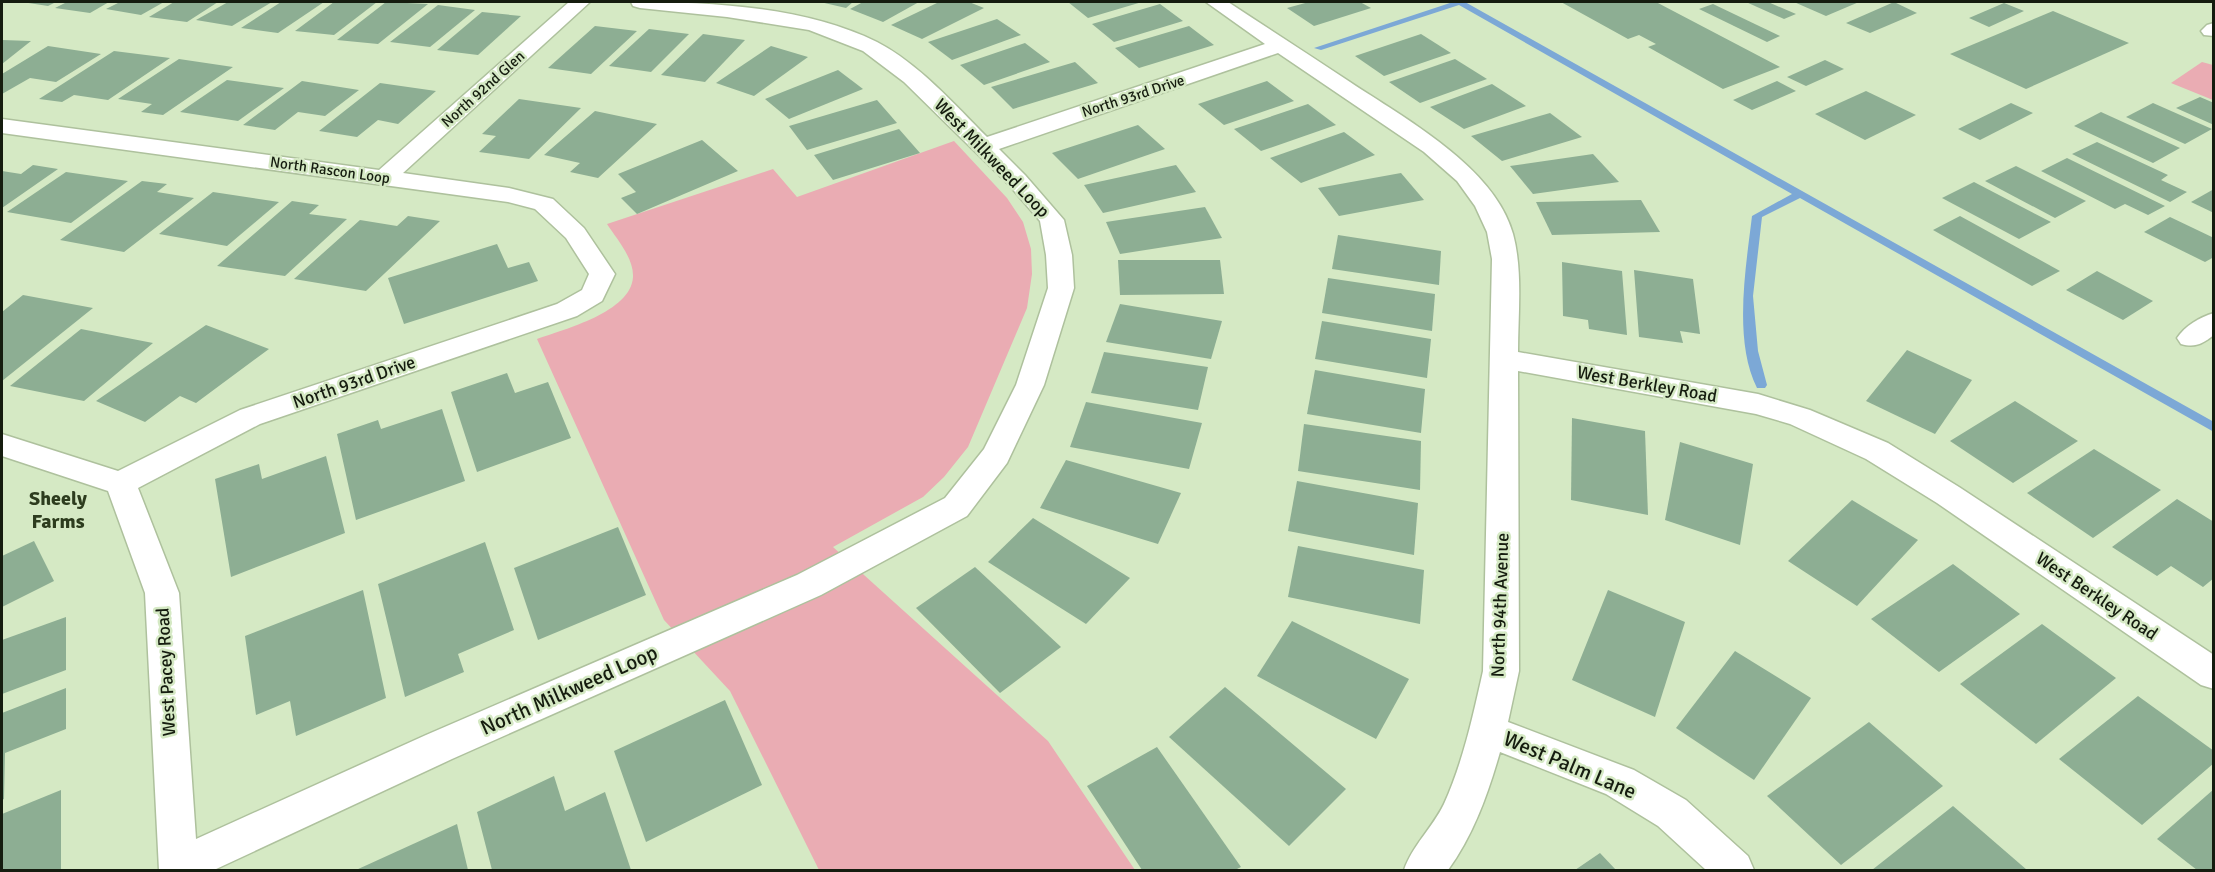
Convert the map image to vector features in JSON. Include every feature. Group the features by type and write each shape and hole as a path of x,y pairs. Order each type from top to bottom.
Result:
{"street":[{"name":"North 92nd Glen","path":"385,177 580,2"},
{"name":"West Milkweed Loop","path":"640,2 772,17 813,25 870,46 912,76 984,146 1052,220 1059,255 1061,288 1025,395 996,456 956,507"},
{"path":"1216,2 1432,147 1466,176 1487,205 1500,232 1505,260 1503,359"},
{"name":"North 93rd Drive","path":"984,146 1282,45"},
{"name":"North Rascon Loop","path":"2,126 385,177 509,195 544,204 575,233 602,274 593,295"},
{"name":"North 93rd Drive","path":"121,483 250,417 567,310 593,295"},
{"path":"2191,338 2214,322"},
{"name":"West Berkley Road","path":"1503,359 1758,404 1800,417 1855,441 1877,451 1948,495 2214,674"},
{"name":"North 94th Avenue","path":"1424,870 1449,835 1464,803 1488,731 1501,671 1503,359"},
{"path":"2,445 121,483"},
{"name":"West Pacey Road","path":"121,483 162,593 178,867"},
{"name":"North Milkweed Loop","path":"178,867 439,747 809,585 956,507"},
{"name":"West Palm Lane","path":"1488,731 1620,782 1672,813 1734,870"}],"shaded area":[{"path":"2202,62 2213,65 2213,100 2171,83"},
{"path":"954,141 1007,198 1023,222 1031,249 1032,274 1027,308 968,447 944,477 923,497 833,547 1048,741 1135,870 819,870 730,691 664,620 537,339 595,317 621,300 629,289 633,277 631,263 607,224 773,169 797,197"}],"building":[{"path":"22,2 56,2 48,6"},
{"path":"67,2 109,2 90,13 55,8"},
{"path":"120,2 164,2 141,15 106,9"},
{"path":"174,2 218,2 187,22 149,17"},
{"path":"228,2 272,2 232,26 196,20"},
{"path":"281,2 324,2 278,33 241,28"},
{"path":"334,2 377,2 334,35 295,31"},
{"path":"386,2 428,4 378,44 337,40"},
{"path":"820,2 853,2 846,8"},
{"path":"863,2 919,2 883,22 850,9"},
{"path":"939,2 969,2 984,8 922,39 891,25"},
{"path":"1068,2 1142,2 1088,18"},
{"path":"1309,2 1360,2 1371,8 1314,26 1287,8"},
{"path":"1561,2 1656,2 1780,67 1723,89 1648,47 1656,44 1639,35 1628,39"},
{"path":"1746,2 1768,2 1796,14 1784,19"},
{"path":"1794,2 1859,2 1826,16"},
{"path":"1894,2 1917,13 1870,33 1846,23"},
{"path":"2004,3 2024,11 1989,27 1969,18"},
{"path":"1160,4 1183,21 1114,42 1092,24"},
{"path":"1713,4 1780,36 1767,42 1699,9"},
{"path":"438,5 475,10 430,47 390,42"},
{"path":"2053,11 2129,43 2026,89 1950,54"},
{"path":"482,12 521,16 478,55 437,50"},
{"path":"997,19 1021,35 952,60 928,42"},
{"path":"595,26 637,31 591,74 548,68"},
{"path":"1189,26 1214,45 1139,68 1115,48"},
{"path":"649,29 689,34 651,72 609,66"},
{"path":"703,34 745,40 705,82 661,75"},
{"path":"1421,34 1451,53 1384,76 1355,56"},
{"path":"2,40 31,41 2,64"},
{"path":"1025,43 1050,62 984,85 960,65"},
{"path":"48,46 101,54 56,82 30,78 2,94 2,74"},
{"path":"771,46 808,57 754,96 716,83"},
{"path":"114,51 170,58 108,100 74,95 62,102 39,99"},
{"path":"179,59 233,67 163,115 141,112 152,104 118,99"},
{"path":"1455,59 1487,79 1420,103 1389,82"},
{"path":"1825,60 1844,69 1806,86 1787,77"},
{"path":"1075,62 1098,83 1013,109 991,87"},
{"path":"838,70 863,89 789,119 765,99"},
{"path":"227,80 284,88 238,121 180,112"},
{"path":"302,81 359,90 325,116 298,112 275,130 243,125"},
{"path":"1267,81 1294,101 1224,125 1198,104"},
{"path":"1777,81 1796,91 1752,110 1733,100"},
{"path":"380,83 436,91 398,124 378,120 357,137 319,131"},
{"path":"1492,84 1526,106 1464,129 1430,107"},
{"path":"1866,91 1916,115 1865,140 1815,114"},
{"path":"2200,97 2214,103 2214,125 2176,108"},
{"path":"519,99 581,108 529,159 479,152 496,136 482,134"},
{"path":"877,100 897,123 807,150 789,126"},
{"path":"2011,103 2033,113 1980,140 1958,129"},
{"path":"2153,103 2212,129 2185,144 2126,117"},
{"path":"1308,104 1336,125 1261,151 1234,129"},
{"path":"595,111 657,124 598,178 570,172 580,163 544,155"},
{"path":"2101,112 2180,148 2153,163 2074,126"},
{"path":"1550,113 1582,137 1502,161 1471,136"},
{"path":"1138,125 1165,149 1078,179 1052,153"},
{"path":"899,129 920,153 833,180 814,155"},
{"path":"1344,132 1375,155 1301,183 1270,158"},
{"path":"702,140 738,171 637,214 621,198 636,192 618,174"},
{"path":"2097,142 2168,175 2161,180 2187,192 2170,202 2072,154"},
{"path":"1593,154 1619,182 1533,194 1510,166"},
{"path":"2067,158 2165,206 2148,215 2125,204 2115,209 2041,171"},
{"path":"33,165 58,169 2,208 2,171 21,174"},
{"path":"1176,165 1196,192 1103,213 1084,185"},
{"path":"2016,166 2086,201 2055,218 1985,181"},
{"path":"66,172 128,181 71,223 7,212"},
{"path":"1401,173 1424,200 1339,216 1318,188"},
{"path":"142,181 167,184 157,192 194,198 124,252 60,240"},
{"path":"1974,182 2051,222 2019,239 1942,198"},
{"path":"2214,189 2214,213 2191,202"},
{"path":"213,192 279,202 227,246 159,234"},
{"path":"1641,200 1660,232 1552,235 1536,202"},
{"path":"292,201 319,205 309,214 347,219 285,276 217,266"},
{"path":"1205,207 1222,238 1120,254 1106,222"},
{"path":"408,216 440,221 366,291 294,279 360,220 397,226"},
{"path":"1960,216 2060,271 2032,286 1933,230"},
{"path":"2170,217 2214,238 2214,257 2205,262 2144,232"},
{"path":"1338,235 1441,251 1439,285 1332,269"},
{"path":"497,244 508,268 529,262 538,281 404,324 388,278"},
{"path":"1118,260 1220,260 1224,294 1120,295"},
{"path":"1562,262 1622,271 1627,335 1589,329 1588,320 1563,316"},
{"path":"1634,270 1693,279 1700,334 1680,331 1683,343 1639,337"},
{"path":"2097,271 2153,301 2123,320 2066,290"},
{"path":"1328,278 1435,294 1432,331 1322,313"},
{"path":"23,295 93,308 2,381 2,312"},
{"path":"1120,304 1222,321 1211,359 1106,342"},
{"path":"1322,321 1431,339 1427,378 1315,359"},
{"path":"206,325 269,349 196,403 180,396 145,422 96,401"},
{"path":"81,329 153,343 84,401 10,386"},
{"path":"1907,350 1972,380 1935,434 1866,401"},
{"path":"1104,352 1208,367 1198,410 1091,393"},
{"path":"1315,370 1425,389 1421,433 1307,414"},
{"path":"507,373 515,393 548,382 571,438 477,472 451,392"},
{"path":"2015,401 2078,441 2013,483 1950,441"},
{"path":"1086,402 1202,423 1189,469 1070,447"},
{"path":"442,409 465,481 356,520 337,434 378,420 381,429"},
{"path":"1572,418 1645,431 1648,515 1571,500"},
{"path":"1304,424 1421,441 1420,490 1298,471"},
{"path":"1680,442 1753,464 1740,545 1665,520"},
{"path":"2094,449 2161,490 2093,538 2027,493"},
{"path":"326,456 345,533 231,577 215,479 259,464 262,479"},
{"path":"1066,460 1181,493 1158,544 1040,508"},
{"path":"1297,481 1418,503 1414,555 1288,531"},
{"path":"2177,499 2214,522 2214,578 2203,587 2171,566 2157,576 2112,547"},
{"path":"1852,500 1918,540 1857,606 1788,561"},
{"path":"1033,518 1130,578 1086,624 988,562"},
{"path":"618,527 646,595 538,640 514,568"},
{"path":"34,541 54,581 2,607 2,556"},
{"path":"485,542 514,630 458,654 464,672 405,697 378,584"},
{"path":"1298,546 1424,570 1420,624 1288,597"},
{"path":"1953,564 2020,614 1939,672 1871,619"},
{"path":"975,567 1061,647 1000,693 916,608"},
{"path":"363,590 386,698 296,736 290,701 256,715 245,636"},
{"path":"1608,590 1685,622 1655,717 1572,680"},
{"path":"66,617 66,670 2,694 2,640"},
{"path":"1292,621 1409,679 1376,739 1257,676"},
{"path":"2042,624 2116,678 2036,744 1960,684"},
{"path":"1735,651 1811,698 1754,780 1676,728"},
{"path":"1225,687 1346,789 1289,846 1169,737"},
{"path":"66,688 66,729 5,753 4,799 2,800 2,713"},
{"path":"2138,696 2214,751 2214,763 2142,825 2059,759"},
{"path":"725,700 762,785 646,842 614,751"},
{"path":"1869,722 1943,786 1841,865 1767,796"},
{"path":"1157,747 1241,867 1235,870 1142,870 1087,786"},
{"path":"554,776 565,811 605,792 631,870 492,870 477,812"},
{"path":"2214,789 2214,870 2197,870 2157,839"},
{"path":"61,790 61,870 2,870 2,814"},
{"path":"1953,806 2027,870 1872,870"},
{"path":"457,824 468,870 356,870"},
{"path":"1600,853 1616,870 1575,870"}],"waterway":[{"path":"1318,48 1459,2"},
{"path":"1460,2 1800,194"},
{"path":"1761,385 1752,351 1748,296 1757,216 1800,194"},
{"path":"1800,194 2214,428"}],"district":[{"name":"Sheely Farms","path":"58,510"}]}
